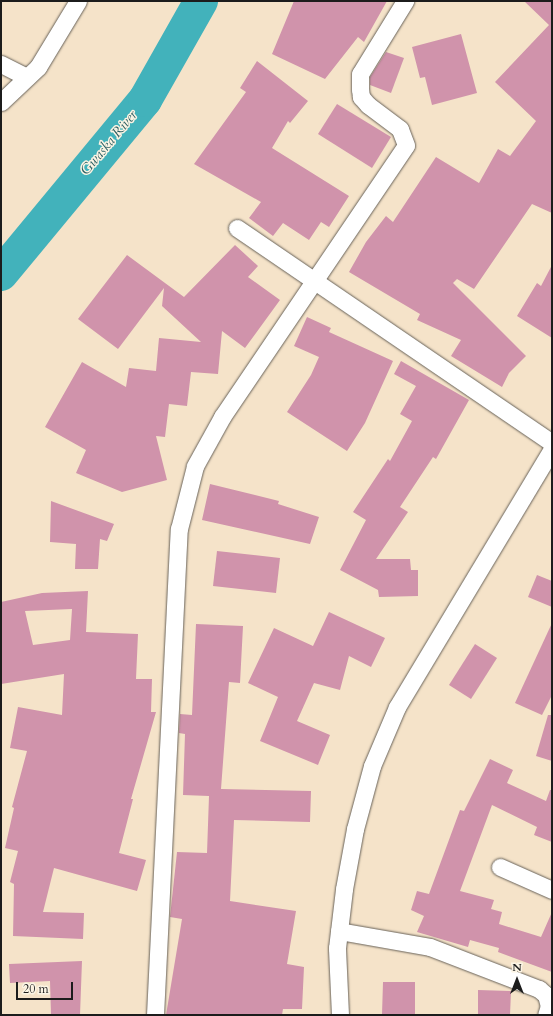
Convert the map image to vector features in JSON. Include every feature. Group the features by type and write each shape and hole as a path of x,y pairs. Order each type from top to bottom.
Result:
{"street":[{"path":"1,102 38,67 78,1"},
{"path":"155,1015 179,529 196,466 222,417 406,145 405,137 400,129 368,105 361,97 360,89 360,74 405,1"},
{"path":"1,64 27,77"},
{"path":"237,228 552,443"},
{"path":"340,1015 337,948 339,931 355,828 372,766 397,707 552,449"},
{"path":"500,867 552,890"},
{"path":"339,931 430,947 539,989 546,995 549,1006 546,1015"}],"building":[{"path":"294,1 387,1 364,42 358,37 325,79 272,54"},
{"path":"524,1 552,1 552,213 532,204 474,289 457,279 453,283 526,356 509,373 502,387 451,356 461,340 417,320 420,314 349,272 366,242 386,216 393,222 436,157 479,183 498,149 510,156 536,121 495,82 549,25"},
{"path":"461,34 477,93 432,105 425,77 420,78 412,47"},
{"path":"386,52 404,58 391,93 370,85 370,77"},
{"path":"257,61 308,101 290,123 288,121 272,148 349,196 329,227 321,222 309,240 283,223 273,236 249,218 261,202 194,164 246,92 240,88"},
{"path":"337,104 391,137 372,168 318,134"},
{"path":"235,245 258,266 248,277 280,300 245,348 222,331 218,374 191,372 187,406 169,404 165,437 156,436 167,480 122,492 76,473 86,450 45,427 82,362 126,387 129,368 156,371 159,338 201,342 162,306 164,288 118,349 78,319 127,255 184,297"},
{"path":"552,265 552,338 517,316 537,283 541,286"},
{"path":"307,317 331,328 329,332 393,361 365,423 347,451 287,412 311,375 319,357 294,346"},
{"path":"401,361 469,400 436,459 433,457 400,507 408,512 376,559 410,559 411,570 418,570 418,596 379,597 378,590 340,570 366,520 353,512 388,459 390,461 412,421 400,414 416,386 394,374"},
{"path":"210,484 279,501 278,504 319,517 310,544 202,520"},
{"path":"51,501 114,524 107,541 100,539 98,569 75,569 76,544 50,542"},
{"path":"217,551 280,558 276,593 213,586"},
{"path":"537,575 552,581 552,607 528,597"},
{"path":"88,591 86,632 138,634 136,679 152,679 151,712 156,712 131,799 133,799 119,853 146,860 137,891 54,868 43,912 84,913 83,939 13,936 14,884 10,882 18,851 5,848 14,808 12,807 27,751 10,748 18,707 62,715 64,674 1,684 1,602 42,593","holes":["72,609 70,640 33,645 25,611"]},
{"path":"329,612 385,638 371,667 349,656 340,690 314,683 297,721 330,735 318,765 260,741 278,697 248,683 274,628 313,646"},
{"path":"552,623 552,695 542,715 515,703"},
{"path":"196,624 243,626 240,683 229,682 221,789 311,791 310,822 234,820 230,901 296,911 287,964 304,967 302,1009 283,1009 282,1015 166,1015 182,919 170,917 177,852 207,853 209,796 183,795 185,734 179,733 180,714 192,715"},
{"path":"475,644 497,658 471,699 449,685"},
{"path":"548,715 552,715 552,761 536,756"},
{"path":"490,759 513,770 507,783 546,801 550,790 552,790 552,842 534,835 537,827 492,805 460,891 494,900 491,909 502,912 499,924 541,937 552,912 552,972 498,952 499,948 470,940 468,947 417,932 424,916 411,910 417,891 429,894 460,810 464,811"},
{"path":"82,961 80,1015 51,1015 50,981 10,983 9,964"},
{"path":"383,982 415,982 415,1015 382,1015"},
{"path":"478,990 511,991 510,1015 478,1015"}],"waterway":[{"name":"Gwaska River","path":"1,274 145,100 201,1"}]}
